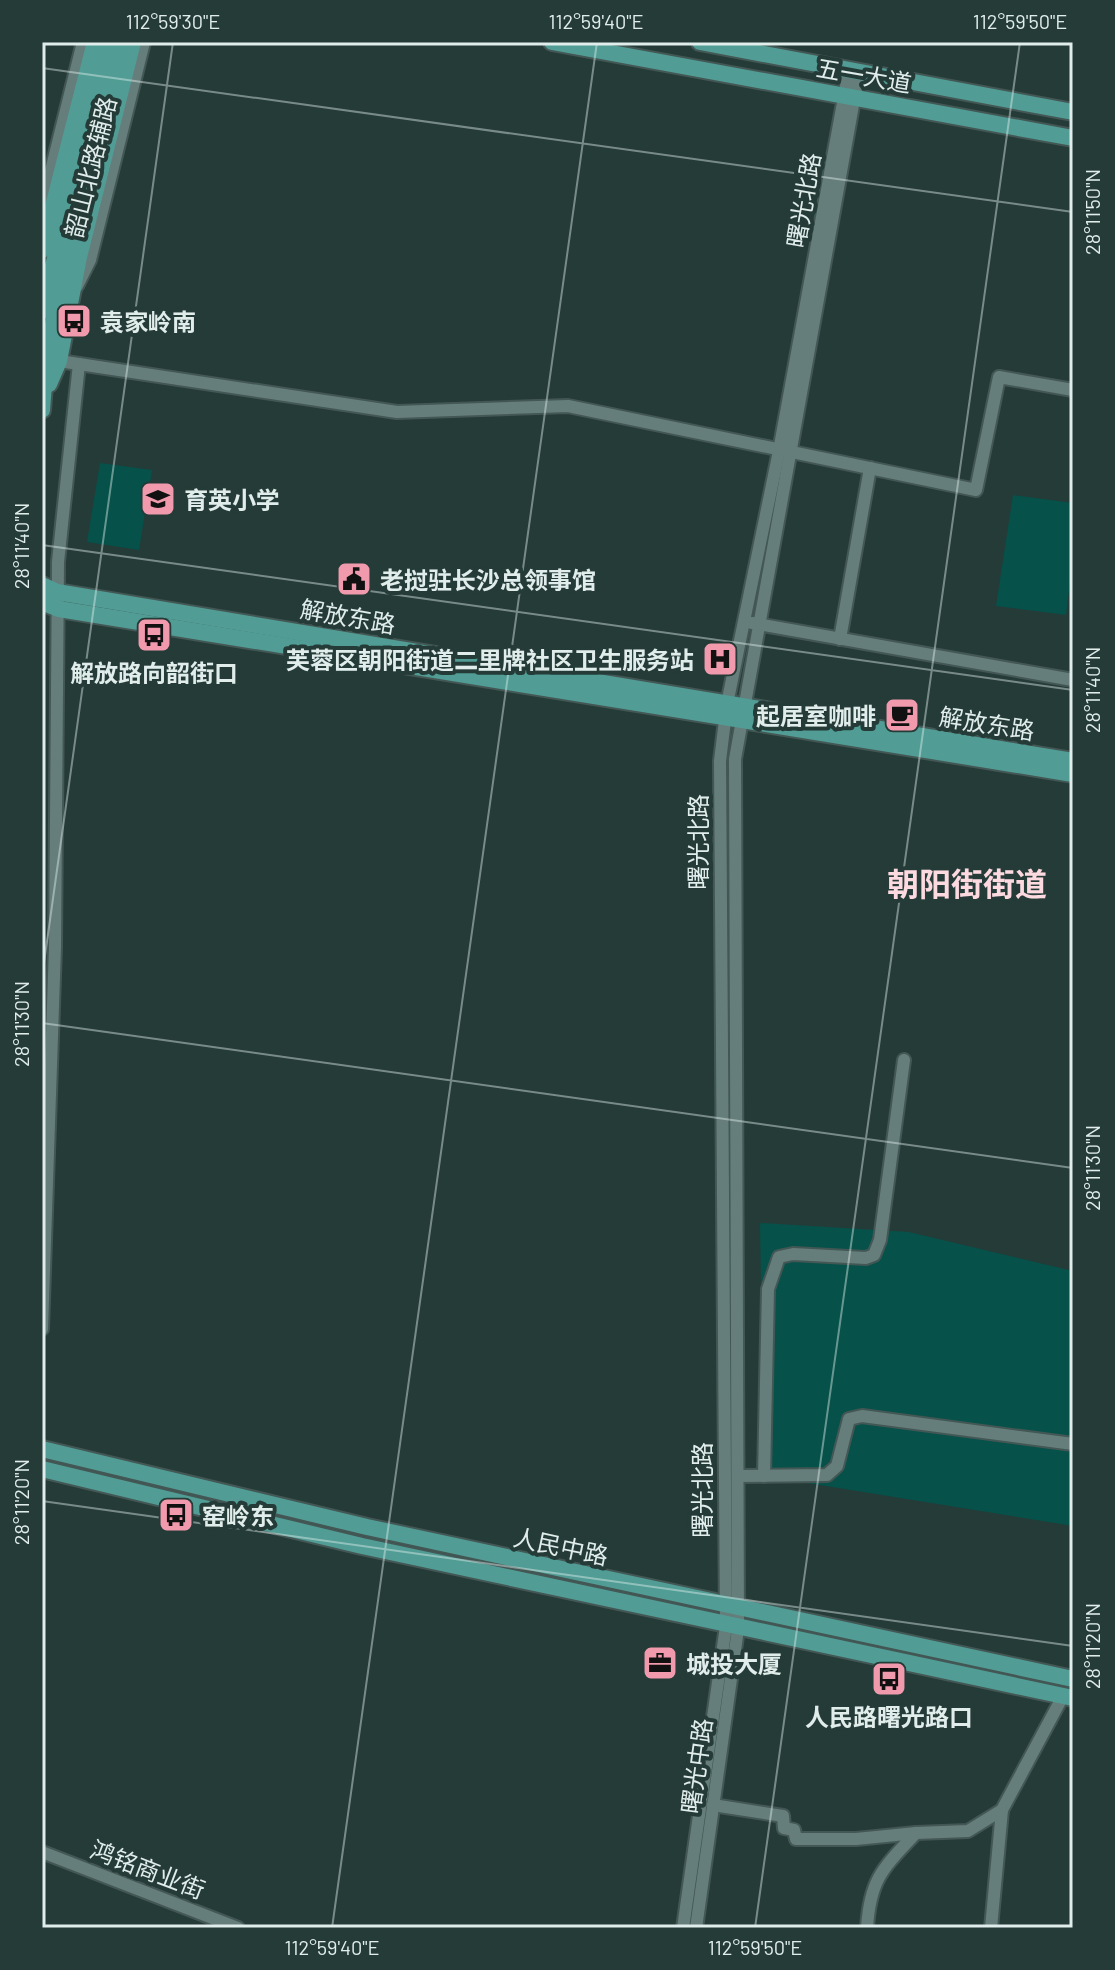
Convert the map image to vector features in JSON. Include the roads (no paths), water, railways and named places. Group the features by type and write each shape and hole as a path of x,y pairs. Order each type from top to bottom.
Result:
{"main road":[{"path":"42,250 95,42"},
{"path":"42,311 108,42"},
{"path":"43,401 46,359 67,255 120,42"},
{"path":"43,401 59,361 79,257 133,42"},
{"name":"五一大道","path":"552,42 1073,138"},
{"name":"五一大道","path":"700,42 1073,112"},
{"name":"解放东路","path":"42,602 52,595 734,711 1073,774"},
{"name":"解放东路","path":"734,711 1073,761"},
{"name":"人民中路","path":"42,1449 382,1531 1073,1679"},
{"name":"人民中路","path":"42,1469 362,1546 732,1628 1068,1697"}],"street":[{"name":"韶山北路辅路","path":"42,207 83,42"},
{"name":"韶山北路辅路","path":"71,299 90,260 144,42"},
{"name":"曙光北路","path":"732,1628 720,761 752,623 854,71"},
{"path":"59,361 397,412 568,406 976,490 999,377 1073,390"},
{"path":"42,1329 55,947 52,595 79,364"},
{"path":"840,639 870,468"},
{"path":"752,623 1073,680"},
{"name":"曙光北路","path":"731,1608 740,1476 734,711"},
{"path":"764,1476 768,1289 772,1269 779,1257 793,1254 866,1258 874,1255 880,1240 904,1060"},
{"path":"740,1476 827,1475 837,1466 849,1419 862,1416 1073,1444"},
{"name":"曙光中路","path":"696,1928 732,1628"},
{"name":"曙光中路","path":"683,1928 732,1628"},
{"path":"991,1928 1002,1810 1068,1697"},
{"path":"713,1805 783,1816 784,1828 794,1830 796,1839 856,1839 968,1831 1002,1810"},
{"path":"867,1928 869,1895 879,1876 916,1833"},
{"name":"鸿铭商业街","path":"42,1852 238,1928"}],"place":[{"name":"袁家岭南","path":"74,321"},
{"name":"育英小学","path":"158,499"},
{"name":"老挝驻长沙总领事馆","path":"354,579"},
{"name":"解放路向韶街口","path":"154,635"},
{"name":"芙蓉区朝阳街道二里牌社区卫生服务站","path":"720,659"},
{"name":"起居室咖啡","path":"902,715"},
{"name":"窑岭东","path":"176,1515"},
{"name":"城投大厦","path":"660,1663"},
{"name":"人民路曙光路口","path":"889,1679"}],"district":[{"name":"朝阳街街道","path":"967,883"}]}
